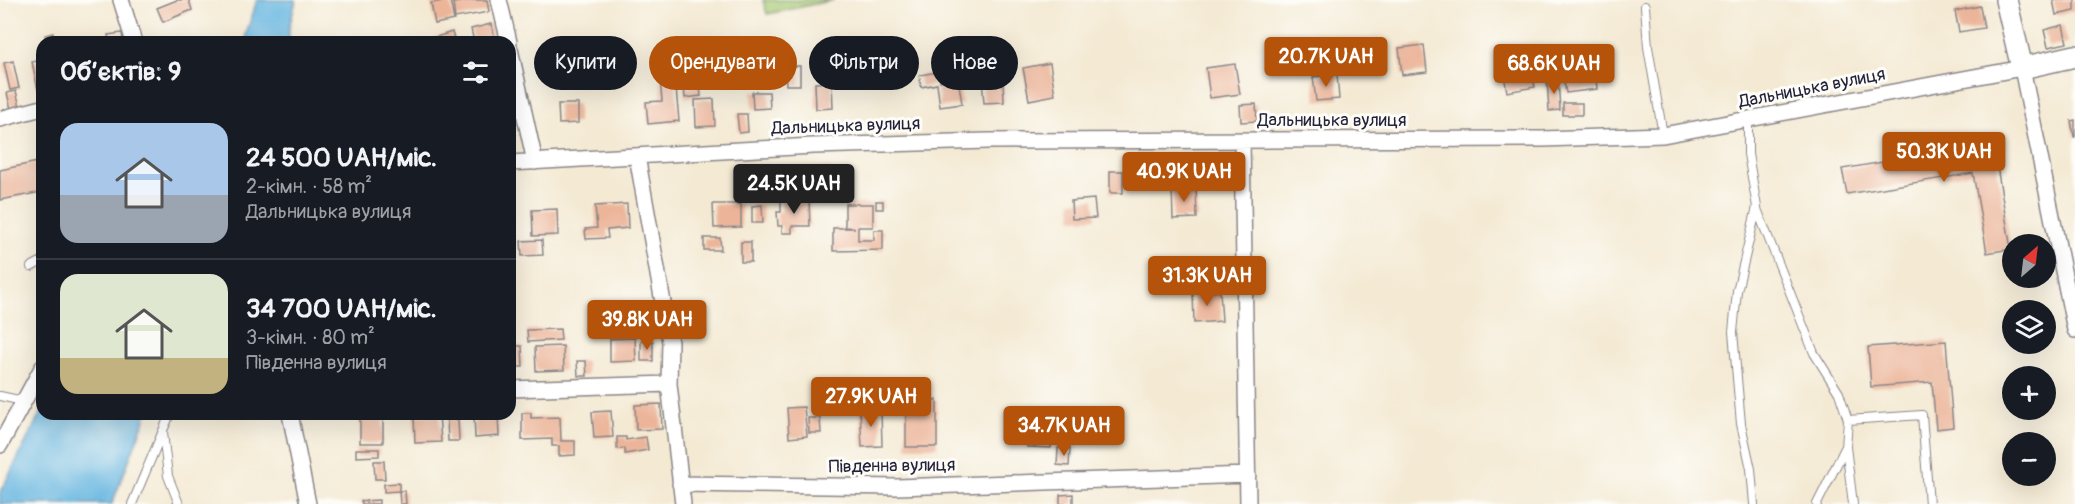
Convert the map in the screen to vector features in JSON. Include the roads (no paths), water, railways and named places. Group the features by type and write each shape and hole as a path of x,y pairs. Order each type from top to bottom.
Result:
{"street":[{"path":"121,0 132,36"},
{"path":"499,0 507,36"},
{"path":"2006,0 2075,330"},
{"path":"2022,68 2075,56"},
{"name":"Дальницька вулиця","path":"516,163 813,146 976,141 1542,140 1663,135 2022,68"},
{"path":"516,76 535,162"},
{"path":"0,119 36,110"},
{"path":"1242,140 1248,504"},
{"path":"637,156 670,342 669,384 683,504"},
{"path":"0,445 36,378"},
{"path":"516,389 669,384"},
{"path":"291,420 308,504"},
{"name":"Південна вулиця","path":"680,484 897,487 1248,475"}],"lane":[{"path":"1645,6 1647,47 1663,135"},
{"path":"1748,120 1748,154 1757,207 1815,353 1839,393 1848,420 1846,447 1853,504"},
{"path":"1754,504 1754,491 1741,424 1733,332 1737,291 1757,207"},
{"path":"31,267 36,264"},
{"path":"0,396 23,401"},
{"path":"1848,420 1922,415 1929,504"},
{"path":"132,504 168,420"},
{"path":"163,431 168,476 179,504"},
{"path":"1817,504 1846,447"}],"water":[{"path":"257,0 296,0 289,36 246,36"},
{"path":"37,420 145,420 112,504 0,504 0,493"}]}
